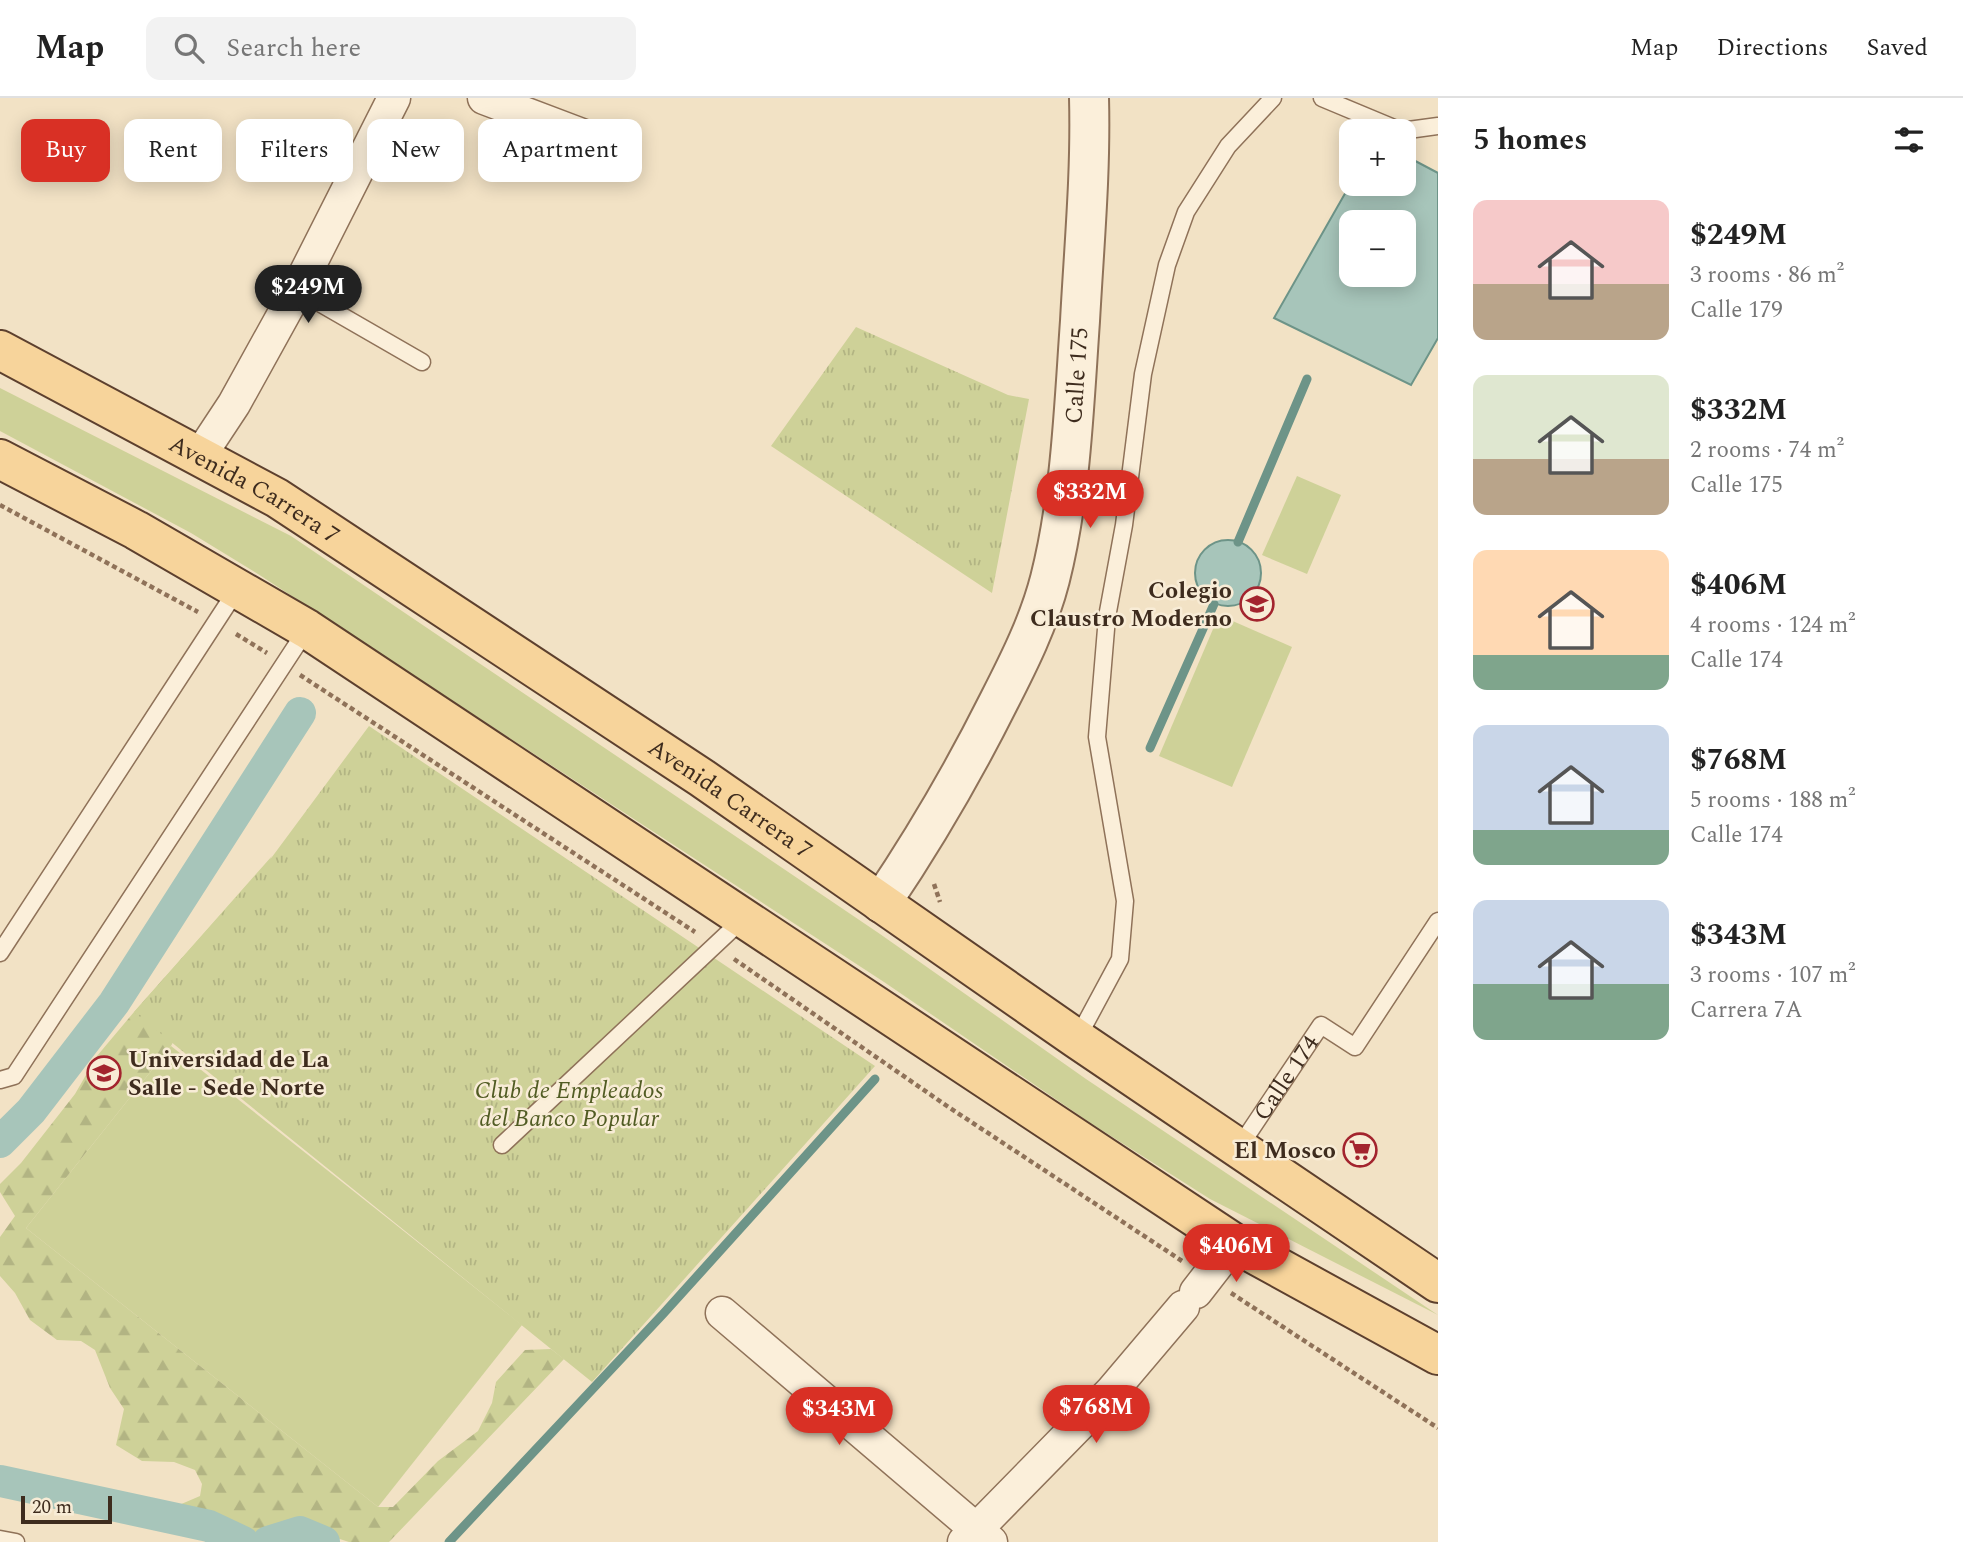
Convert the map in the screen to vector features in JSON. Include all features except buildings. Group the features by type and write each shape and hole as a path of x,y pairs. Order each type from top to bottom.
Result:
{"main road":[{"name":"Avenida Carrera 7","path":"0,350 276,498 702,778 1077,1039 1438,1283"},
{"path":"0,459 238,588 307,629 1234,1243 1438,1355"}],"street":[{"path":"199,457 234,404 297,290 394,98"},
{"path":"484,98 540,119"},
{"name":"Calle 175","path":"881,903 930,829 984,732 1028,643 1050,580 1063,514 1075,396 1090,144 1090,98"},
{"path":"722,1312 977,1538 1111,1392 1234,1243"}],"lane":[{"path":"1077,1039 1120,959 1125,901 1097,737 1107,617 1124,525 1146,360 1167,265 1186,212 1228,146 1273,98"},
{"path":"1322,98 1401,131 1438,126"},
{"path":"297,290 422,362"},
{"path":"0,953 238,588"},
{"path":"0,1080 14,1076 307,629"},
{"path":"502,1145 744,918"},
{"name":"Calle 174","path":"1238,1149 1321,1025 1355,1047 1438,921"},
{"path":"0,1539 16,1542"}],"path":[{"path":"934,880 945,911"}],"green space":[{"path":"856,327 1008,395 1029,399 992,593 771,446"},
{"path":"0,388 291,536 880,934 1086,1079 1438,1315 1210,1199 1092,1124 884,982 258,574 191,533 0,431"},
{"path":"1297,476 1341,495 1307,574 1262,555"},
{"path":"1219,615 1292,647 1232,787 1159,756"},
{"name":"Club de Empleados del Banco Popular","path":"369,726 875,1066 592,1382 134,1012 272,857"},
{"path":"272,856 171,1046 26,1228 378,1507 393,1507 438,1461 478,1431 492,1403 496,1382 525,1350 551,1349 564,1359 389,1542 349,1542 312,1530 272,1542 179,1505 200,1496 202,1484 195,1470 174,1462 142,1461 116,1445 124,1409 110,1388 95,1350 81,1341 57,1340 30,1320 15,1293 0,1276 0,1237 15,1216 0,1192 0,1184 21,1163 75,1094 97,1056"},
{"path":"171,1046 522,1325 378,1507 26,1228"}],"water":[{"path":"1416,161 1438,173 1438,338 1411,385 1274,318 1344,196 1416,196"},
{"path":"1228,540 1241,543 1251,550 1258,560 1261,573 1258,586 1251,596 1241,603 1228,606 1215,603 1205,596 1198,586 1195,573 1198,560 1205,550 1215,543"}],"waterway":[{"path":"1238,542 1307,379"},
{"path":"1150,748 1214,604"},
{"path":"0,1142 31,1111 114,1003 300,713"},
{"path":"449,1542 663,1314 875,1079"},
{"path":"0,1481 209,1526 243,1542"},
{"path":"268,1542 300,1532 324,1542"}],"place":[{"name":"Colegio Claustro Moderno","path":"1257,604"},
{"name":"Universidad de La Salle - Sede Norte","path":"104,1073"},
{"name":"El Mosco","path":"1360,1150"}]}
